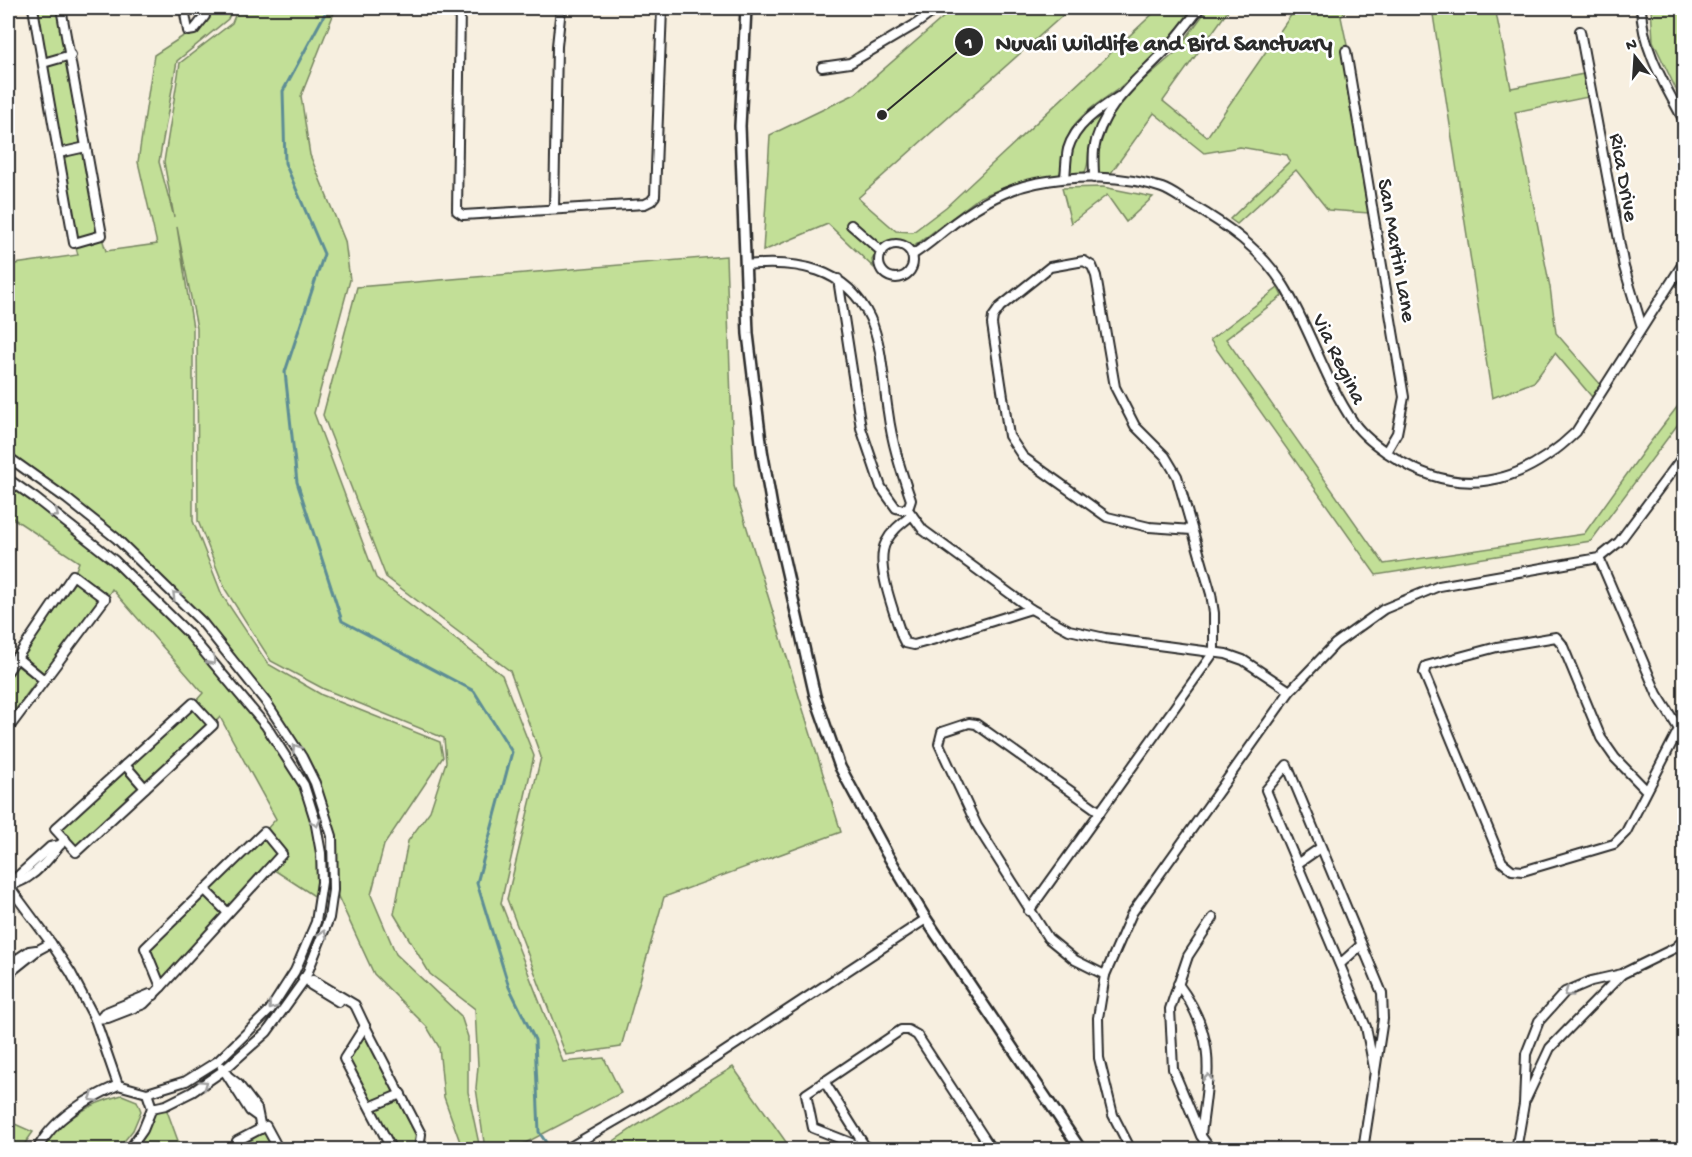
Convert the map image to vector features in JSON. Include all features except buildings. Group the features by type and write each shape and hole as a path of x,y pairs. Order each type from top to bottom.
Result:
{"street":[{"path":"33,8 74,243 102,235 61,8"},
{"path":"184,8 188,31 194,30 205,16 204,8"},
{"path":"460,8 457,210 463,215 645,204 651,201 655,196 662,8"},
{"path":"554,209 557,46 561,8"},
{"path":"746,8 740,126 748,334 762,450 774,518 815,696 840,767 887,854 926,919 1081,1149"},
{"path":"822,67 850,63 916,24 938,8"},
{"path":"1065,178 1068,149 1075,134 1096,111 1122,94 1163,53 1200,8"},
{"path":"1641,8 1641,24 1651,54 1684,121"},
{"name":"Rica Drive","path":"1580,31 1624,267 1642,327"},
{"name":"San Martin Lane","path":"1346,51 1395,331 1404,397 1397,434 1386,452"},
{"path":"43,63 71,55"},
{"path":"1094,178 1094,150 1102,127 1122,94"},
{"path":"59,153 86,147"},
{"name":"Via Regina","path":"912,255 928,246 964,216 992,198 1035,183 1065,178 1094,178 1163,188 1215,218 1242,237 1268,264 1284,286 1344,407 1355,425 1369,440 1414,468 1446,480 1476,482 1521,472 1554,453 1576,432 1684,262"},
{"path":"851,225 882,252"},
{"path":"890,245 900,245 909,250 912,255 912,266 905,275 889,276 881,268 879,262 882,252 890,245"},
{"path":"1029,911 1214,652 1214,614 1211,594 1177,476 1165,456 1134,426 1115,387 1096,276 1092,266 1084,261 1050,267 1000,307 993,317 992,324 1009,436 1014,446 1023,457 1107,517 1149,527 1192,530"},
{"path":"745,265 765,263 801,265 838,279 854,293 870,318 881,358 897,461 911,500 909,512 886,541 882,553 882,565 889,594 905,643 914,645 923,643 1031,609"},
{"path":"838,279 861,428 881,487 896,508 909,512 923,530 1031,609 1069,630 1105,638 1226,654 1243,660 1290,691"},
{"path":"1131,1149 1113,1115 1099,1058 1098,1018 1105,975 1132,913 1290,691 1335,644 1384,609 1439,586 1599,558 1619,542 1684,454"},
{"path":"8,457 97,523 155,574 202,622 234,661 302,757 315,783 332,836 333,890 329,918 307,980 267,1032 226,1073 166,1105 152,1108"},
{"path":"8,480 35,498 115,561 188,633 266,726 304,785 315,820 321,853 322,882 316,922 296,972 270,1010 218,1061 186,1081 147,1093 118,1085 70,1112 43,1136 37,1149"},
{"path":"1599,558 1657,694 1682,731 1626,832 1614,844 1523,871 1512,870 1502,862 1424,674 1426,666 1497,647 1556,637 1562,644 1601,738 1615,758 1647,791"},
{"path":"8,671 74,575 105,599 8,729"},
{"path":"16,657 44,680"},
{"path":"193,703 213,725 76,852 62,842 55,828 125,765 193,703"},
{"path":"266,726 276,719"},
{"path":"1100,812 976,724 969,723 942,732 939,744 978,826 1029,911 1048,938 1075,960 1105,975"},
{"path":"125,765 146,788"},
{"path":"1363,1149 1375,1073 1383,1019 1382,993 1360,946 1287,765 1266,790 1366,1027 1375,1073"},
{"path":"99,1018 111,1010 150,994 154,995 282,854 264,832 145,948 161,987"},
{"path":"62,842 50,847 18,876 17,882 8,886 51,943 99,1018 118,1085"},
{"path":"1297,864 1320,848"},
{"path":"205,890 228,913"},
{"path":"1211,1149 1201,1136 1173,1069 1170,1009 1188,956 1214,918"},
{"path":"565,1149 651,1100 926,919"},
{"path":"1516,1149 1524,1104 1526,1054 1539,1021 1565,992 1591,981 1622,974 1675,948 1684,940"},
{"path":"8,974 38,950 51,943"},
{"path":"1340,964 1360,946"},
{"path":"8,965 29,951 38,950"},
{"path":"296,972 307,980 310,986 359,1011 421,1134 419,1149"},
{"path":"1524,1104 1550,1048 1622,974"},
{"path":"1178,984 1189,999 1208,1046 1209,1075 1201,1136"},
{"path":"365,1026 344,1059 392,1149"},
{"path":"865,1149 813,1128 806,1094 901,1030 908,1030 917,1035 992,1149"},
{"path":"218,1061 250,1111 257,1116 261,1129"},
{"path":"824,1081 865,1149"},
{"path":"129,1149 143,1130 152,1108 147,1093"},
{"path":"370,1107 401,1094"},
{"path":"241,1149 237,1141 266,1126 279,1149"}],"green space":[{"path":"36,8 57,8 67,53 45,59"},
{"path":"205,8 233,8 228,19 177,61 159,162 174,217 164,162 180,63 232,23 238,8 336,8 301,96 310,155 345,241 350,280 314,413 376,578 502,675 534,756 501,903 563,1062 604,1058 621,1093 514,1149 485,1149 476,1088 478,1066 475,1009 430,974 394,914 408,841 430,811 446,762 444,738 324,689 271,661 225,589 198,521 197,328 177,227 193,328 193,521 222,595 268,664 322,695 440,742 443,757 384,845 371,895 396,954 461,1016 468,1037 468,1092 479,1144 476,1149 455,1149 460,1142 444,1097 439,1047 427,1027 374,974 335,890 336,865 318,782 267,702 156,574 8,456 8,265 78,255 75,244 102,238 106,251 157,244 138,162 154,55 195,30"},
{"path":"954,8 1071,8 858,198 896,231 913,232 946,207 1159,8 1192,8 1168,40 1148,61 1075,124 1066,143 1059,176 1022,181 980,197 909,250 896,247 879,248 872,260 873,267 828,224 763,251 770,135 855,94"},
{"path":"1208,8 1230,8 1163,101 1207,137 1296,8 1347,8 1341,17 1347,45 1342,47 1369,213 1328,210 1296,170 1237,224 1230,219 1290,161 1287,155 1240,147 1204,153 1154,113 1111,173 1096,173 1098,150 1112,114 1139,84 1176,52"},
{"path":"1432,8 1495,8 1511,88 1584,74 1588,97 1515,112 1550,287 1556,333 1601,385 1592,397 1555,353 1534,382 1492,398"},
{"path":"1651,8 1684,8 1684,106 1653,41"},
{"path":"68,60 83,145 61,150 47,66"},
{"path":"1110,104 1092,136 1085,172 1077,175 1070,173 1071,151 1080,133"},
{"path":"83,151 99,234 76,239 62,156"},
{"path":"1103,187 1153,197 1126,222 1107,195 1071,223 1062,188"},
{"path":"726,256 734,486 841,832 664,897 621,1047 566,1055 507,899 541,757 510,671 386,577 323,415 357,287"},
{"path":"1278,288 1282,296 1226,339 1384,564 1584,534 1684,398 1684,416 1591,541 1376,575 1210,340"},
{"path":"8,482 114,563 185,635 263,728 300,785 307,801 317,853 319,899 271,868 283,854 265,831 276,819 220,717 214,724 195,702 203,693 112,589 106,599 74,575 79,562 8,515"},
{"path":"75,582 100,601 44,675 22,656"},
{"path":"16,665 37,680 8,720 8,679"},
{"path":"193,707 210,724 146,784 128,766"},
{"path":"125,771 141,788 77,848 58,828"},
{"path":"263,836 279,855 228,911 207,890"},
{"path":"205,894 224,913 162,983 148,949"},
{"path":"365,1034 396,1093 370,1104 348,1060"},
{"path":"733,1067 791,1149 602,1149 636,1126"},
{"path":"122,1095 137,1101 141,1111 133,1130 118,1149 40,1150 56,1130 76,1115 98,1103"},
{"path":"399,1098 417,1135 416,1149 395,1149 374,1109"},
{"path":"166,1108 181,1149 131,1150 150,1115"},
{"path":"8,1121 33,1132 21,1149 8,1149"},
{"path":"264,1132 273,1149 245,1149 243,1145"}],"waterway":[{"path":"328,8 283,91 285,163 324,254 285,372 297,482 342,621 474,691 512,752 477,883 509,987 535,1040 539,1132 551,1150"}],"place":[{"name":"Nuvali Wildlife and Bird Sanctuary","path":"882,115"}]}
